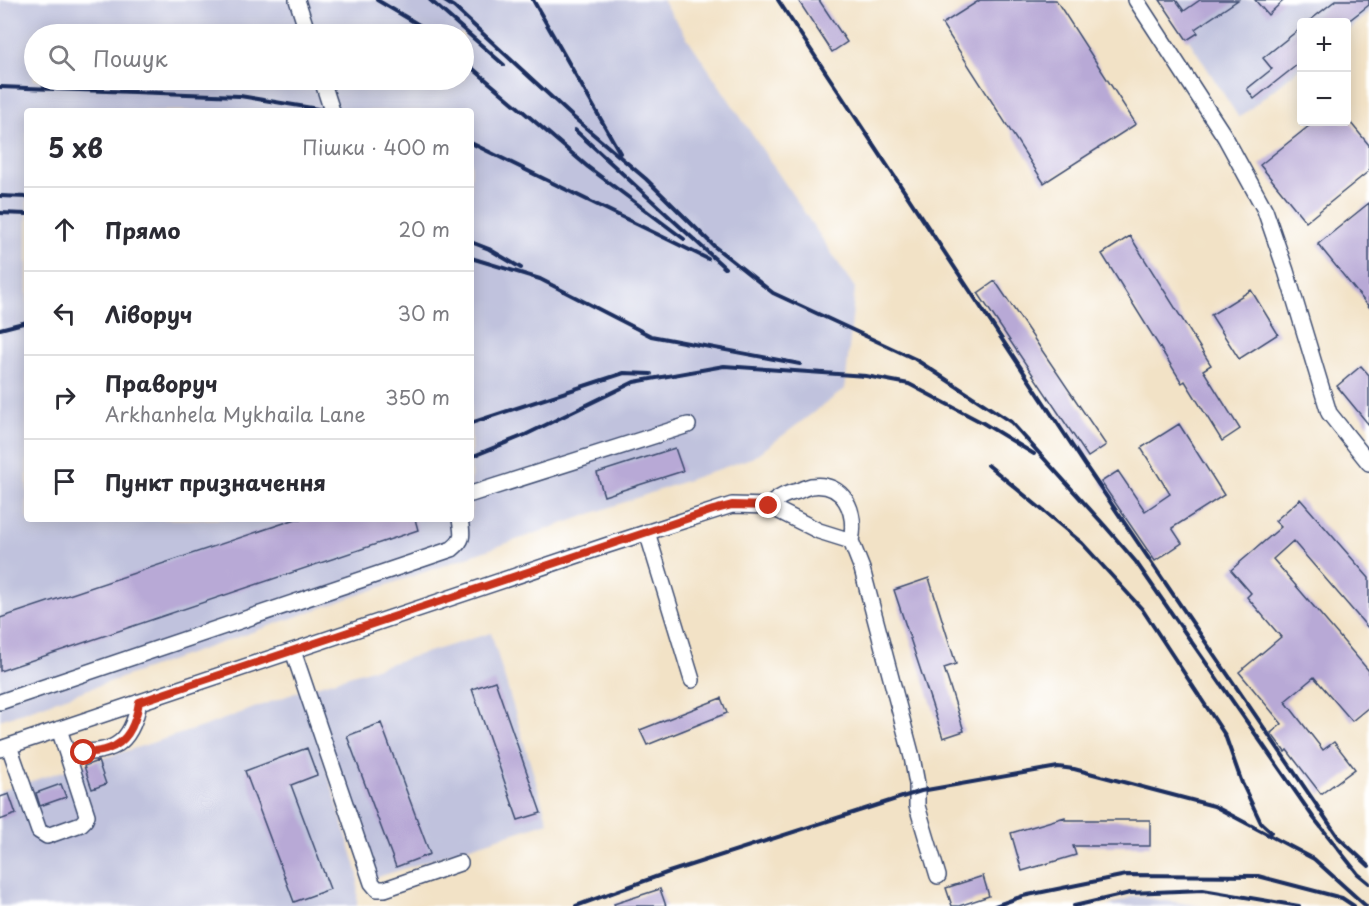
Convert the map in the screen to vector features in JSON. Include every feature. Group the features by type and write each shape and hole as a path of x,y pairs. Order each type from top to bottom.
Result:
{"street":[{"path":"297,0 305,24"},
{"path":"1136,0 1225,137 1265,210 1329,413 1369,462"},
{"path":"325,90 331,108"},
{"path":"474,493 688,424"},
{"path":"769,506 781,496 812,486 824,486 837,491 847,501 852,519 851,541 862,569 912,757 917,783 917,806 938,876"},
{"path":"59,729 87,815 81,824 47,836 39,831 4,748 59,729 139,702 647,532 732,505 769,506 819,531 851,541"},
{"path":"0,702 452,549 459,543 462,534 460,522"},
{"path":"647,532 692,680"},
{"path":"293,651 372,883 377,889 385,889 460,863"},
{"path":"67,752 84,753 107,750 119,744 129,734 136,720 139,702"}],"shaded area":[{"path":"0,0 662,0 855,288 845,389 754,457 0,720"},
{"path":"1163,0 1369,0 1369,13 1351,28 1351,18 1297,18 1297,70 1239,118"},
{"path":"491,633 548,822 375,878 309,688"},
{"path":"303,690 358,874 357,906 0,906 0,791 205,726"},
{"path":"1134,896 1202,906 1108,906"}],"building":[{"path":"798,0 819,0 847,42 832,52"},
{"path":"980,0 1056,0 1136,124 1044,183 942,24"},
{"path":"1160,0 1176,0 1184,11 1200,0 1238,0 1195,29 1198,33 1187,40"},
{"path":"1255,0 1284,0 1268,15"},
{"path":"1336,0 1369,0 1369,5 1351,19 1313,18"},
{"path":"1297,31 1297,65 1254,99 1247,89 1272,69 1263,58"},
{"path":"1351,123 1369,145 1369,171 1306,222 1260,165 1309,126 1351,126"},
{"path":"1369,203 1369,307 1318,244"},
{"path":"1130,236 1211,365 1203,370 1240,429 1222,441 1185,381 1182,383 1102,254"},
{"path":"995,281 1106,445 1088,457 978,293"},
{"path":"1251,290 1278,334 1239,359 1211,315"},
{"path":"1361,366 1369,375 1369,425 1337,386"},
{"path":"1179,424 1224,495 1172,528 1182,543 1155,561 1101,482 1118,471 1145,511 1170,494 1141,448"},
{"path":"675,448 683,471 604,496 597,473"},
{"path":"1300,499 1369,578 1369,629 1293,541 1273,559 1369,671 1369,707 1352,721 1314,677 1285,701 1323,750 1334,742 1355,769 1321,794 1271,733 1282,724 1239,672 1281,637 1247,597 1251,593 1231,570 1281,527 1275,521"},
{"path":"287,522 416,522 418,530 0,671 0,618"},
{"path":"929,578 956,664 944,668 964,731 943,738 894,590"},
{"path":"495,681 541,813 518,820 472,689"},
{"path":"721,698 727,713 647,745 640,730"},
{"path":"381,723 430,854 396,867 347,736"},
{"path":"307,748 317,775 291,785 330,889 294,902 245,771"},
{"path":"98,761 106,784 92,789 84,766"},
{"path":"61,784 66,797 40,806 36,793"},
{"path":"9,794 16,814 0,820 0,797"},
{"path":"1065,817 1065,820 1150,820 1150,846 1073,846 1076,855 1022,871 1011,833"},
{"path":"983,876 989,896 959,906 952,906 946,888"},
{"path":"660,889 666,906 615,906 614,904"}],"railway":[{"path":"377,0 418,24"},
{"path":"430,0 457,24"},
{"path":"443,0 472,24"},
{"path":"533,0 620,153"},
{"path":"778,0 1085,465 1339,838 1369,866"},
{"path":"474,25 573,117 646,179 715,247 773,293 915,359 1011,422 1136,562 1313,817 1358,874 1369,883"},
{"path":"474,39 504,65"},
{"path":"474,70 588,167 684,239"},
{"path":"0,87 24,88"},
{"path":"80,90 240,96 312,108"},
{"path":"575,130 725,268"},
{"path":"474,144 708,259"},
{"path":"0,196 24,197"},
{"path":"0,213 24,214"},
{"path":"474,243 489,249 521,268"},
{"path":"474,259 540,279 651,336 800,364"},
{"path":"0,329 24,323"},
{"path":"474,456 525,435 634,382 724,366 866,376 909,384 983,423 1034,454"},
{"path":"474,422 624,373 651,374"},
{"path":"988,465 1082,543 1142,609 1225,735 1242,783 1261,823 1271,832"},
{"path":"576,906 669,872 921,791 1058,767 1074,769 1214,806 1314,859 1366,906"},
{"path":"995,906 1023,896 1126,875 1258,876 1342,898 1354,906"},
{"path":"1074,906 1130,893 1203,890 1299,906"}],"route":[{"path":"84,753 107,750 119,744 129,734 136,720 139,702 713,510 732,505 769,506"}]}
